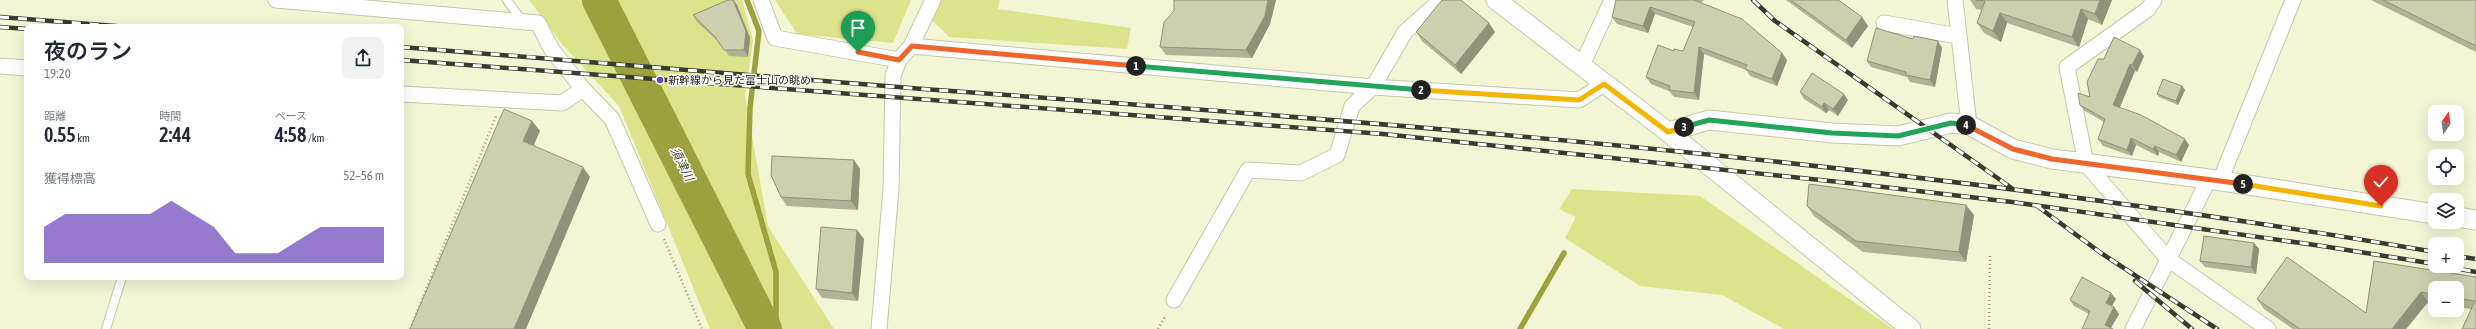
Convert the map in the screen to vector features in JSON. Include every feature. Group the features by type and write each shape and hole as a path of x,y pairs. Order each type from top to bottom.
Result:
{"street":[{"path":"276,0 538,23 552,50 583,89 612,119 658,224"},
{"path":"761,0 775,38 899,60"},
{"path":"879,329 891,189 893,76 899,60 912,46 933,0"},
{"path":"1174,300 1248,170 1301,173 1337,155 1352,106 1373,87 1405,32 1442,0"},
{"path":"1496,0 1668,132 1912,329"},
{"path":"1582,65 1612,0"},
{"path":"1955,0 1969,125"},
{"path":"2154,0 2148,9 2067,67 2086,164 2168,260 2268,329"},
{"path":"2133,329 2168,260 2215,180 2293,0"},
{"path":"1884,23 1958,36"},
{"path":"912,46 1373,87 1579,100 1604,84"},
{"path":"0,66 24,68"},
{"path":"404,94 562,103 583,89"},
{"path":"1668,132 1709,120 1832,133 1898,136 1951,123 1969,125 2013,149 2052,159 2215,180 2428,213"},
{"path":"2464,218 2476,220"}],"lane":[{"path":"507,0 522,21"},
{"path":"106,329 121,280"}],"path":[{"path":"410,329 502,99"},
{"path":"658,224 702,329"},
{"path":"1988,329 1990,255"}],"green space":[{"path":"529,0 742,0 753,40 745,96 768,226 834,329 710,329 619,106 562,44"},
{"path":"775,0 911,0 893,43 797,34"},
{"path":"941,0 1000,0 998,9 1131,28 1127,49 949,37 932,20"},
{"path":"1572,189 1700,196 1893,329 1784,329 1722,295 1640,286 1565,238 1576,217 1559,209"}],"building":[{"path":"728,0 733,0 746,31 744,50 724,50 715,37 693,15"},
{"path":"1174,0 1268,0 1265,16 1246,50 1160,47 1164,22 1174,11"},
{"path":"1442,0 1461,0 1489,23 1455,65 1416,32"},
{"path":"1616,0 1694,0 1742,19 1782,53 1772,79 1745,69 1747,65 1699,47 1694,93 1669,90 1670,86 1646,77 1658,45 1674,51 1674,49 1683,51 1695,22 1650,7 1643,26 1612,17"},
{"path":"1791,0 1838,0 1862,17 1846,40"},
{"path":"1976,0 2100,0 2095,14 2081,9 2072,37 2000,13 1993,31 1977,23 1985,1"},
{"path":"2383,0 2476,0 2476,46"},
{"path":"1876,28 1913,39 1914,36 1938,41 1930,80 1906,75 1906,72 1867,61"},
{"path":"2114,37 2140,50 2132,65 2130,64 2113,105 2141,115 2185,139 2176,155 2155,146 2153,149 2131,138 2127,150 2098,139 2105,119 2080,105 2078,93 2090,97 2087,82 2098,59 2104,59"},
{"path":"1812,73 1844,94 1833,109 1824,103 1822,107 1800,92"},
{"path":"2163,79 2182,86 2176,101 2157,94"},
{"path":"504,109 532,121 523,141 583,167 514,329 410,329"},
{"path":"772,156 854,160 851,201 781,197 771,175"},
{"path":"1809,184 1966,205 1959,252 1856,241 1807,206"},
{"path":"821,227 857,230 852,293 816,289"},
{"path":"2204,236 2254,243 2251,267 2200,261"},
{"path":"2287,257 2366,313 2374,261 2428,269 2428,273 2450,273 2476,277 2476,329 2462,329 2475,301 2464,299 2464,281 2428,281 2428,294 2421,292 2392,329 2300,329 2257,299"},
{"path":"2082,277 2111,293 2106,303 2114,307 2105,325 2113,329 2082,329 2090,311 2070,300"}],"waterway":[{"name":"須津川","path":"599,0 765,329"},
{"path":"747,0 759,31 750,108 748,174 776,272 776,329"},
{"path":"1520,329 1564,253"}],"railway":[{"path":"1753,0 1775,21 2013,189"},
{"path":"0,17 90,24"},
{"path":"0,27 24,29"},
{"path":"404,47 1302,118 1681,152 1870,172 2059,195 2247,222 2428,251"},
{"path":"404,60 1383,134 1858,184 2012,202 2322,246 2428,263"},
{"path":"2037,206 2101,253 2217,329"},
{"path":"2464,257 2476,259"},
{"path":"2464,270 2476,272"},
{"path":"2135,281 2192,329"}],"place":[{"name":"新幹線から見た富士山の眺め","path":"660,80"}],"route":[{"path":"858,52 899,60 912,46 1373,87 1579,100 1586,97 1604,84 1668,132 1709,120 1832,133 1898,136 1951,123 1969,125 2013,149 2052,159 2209,179 2381,206"}]}
